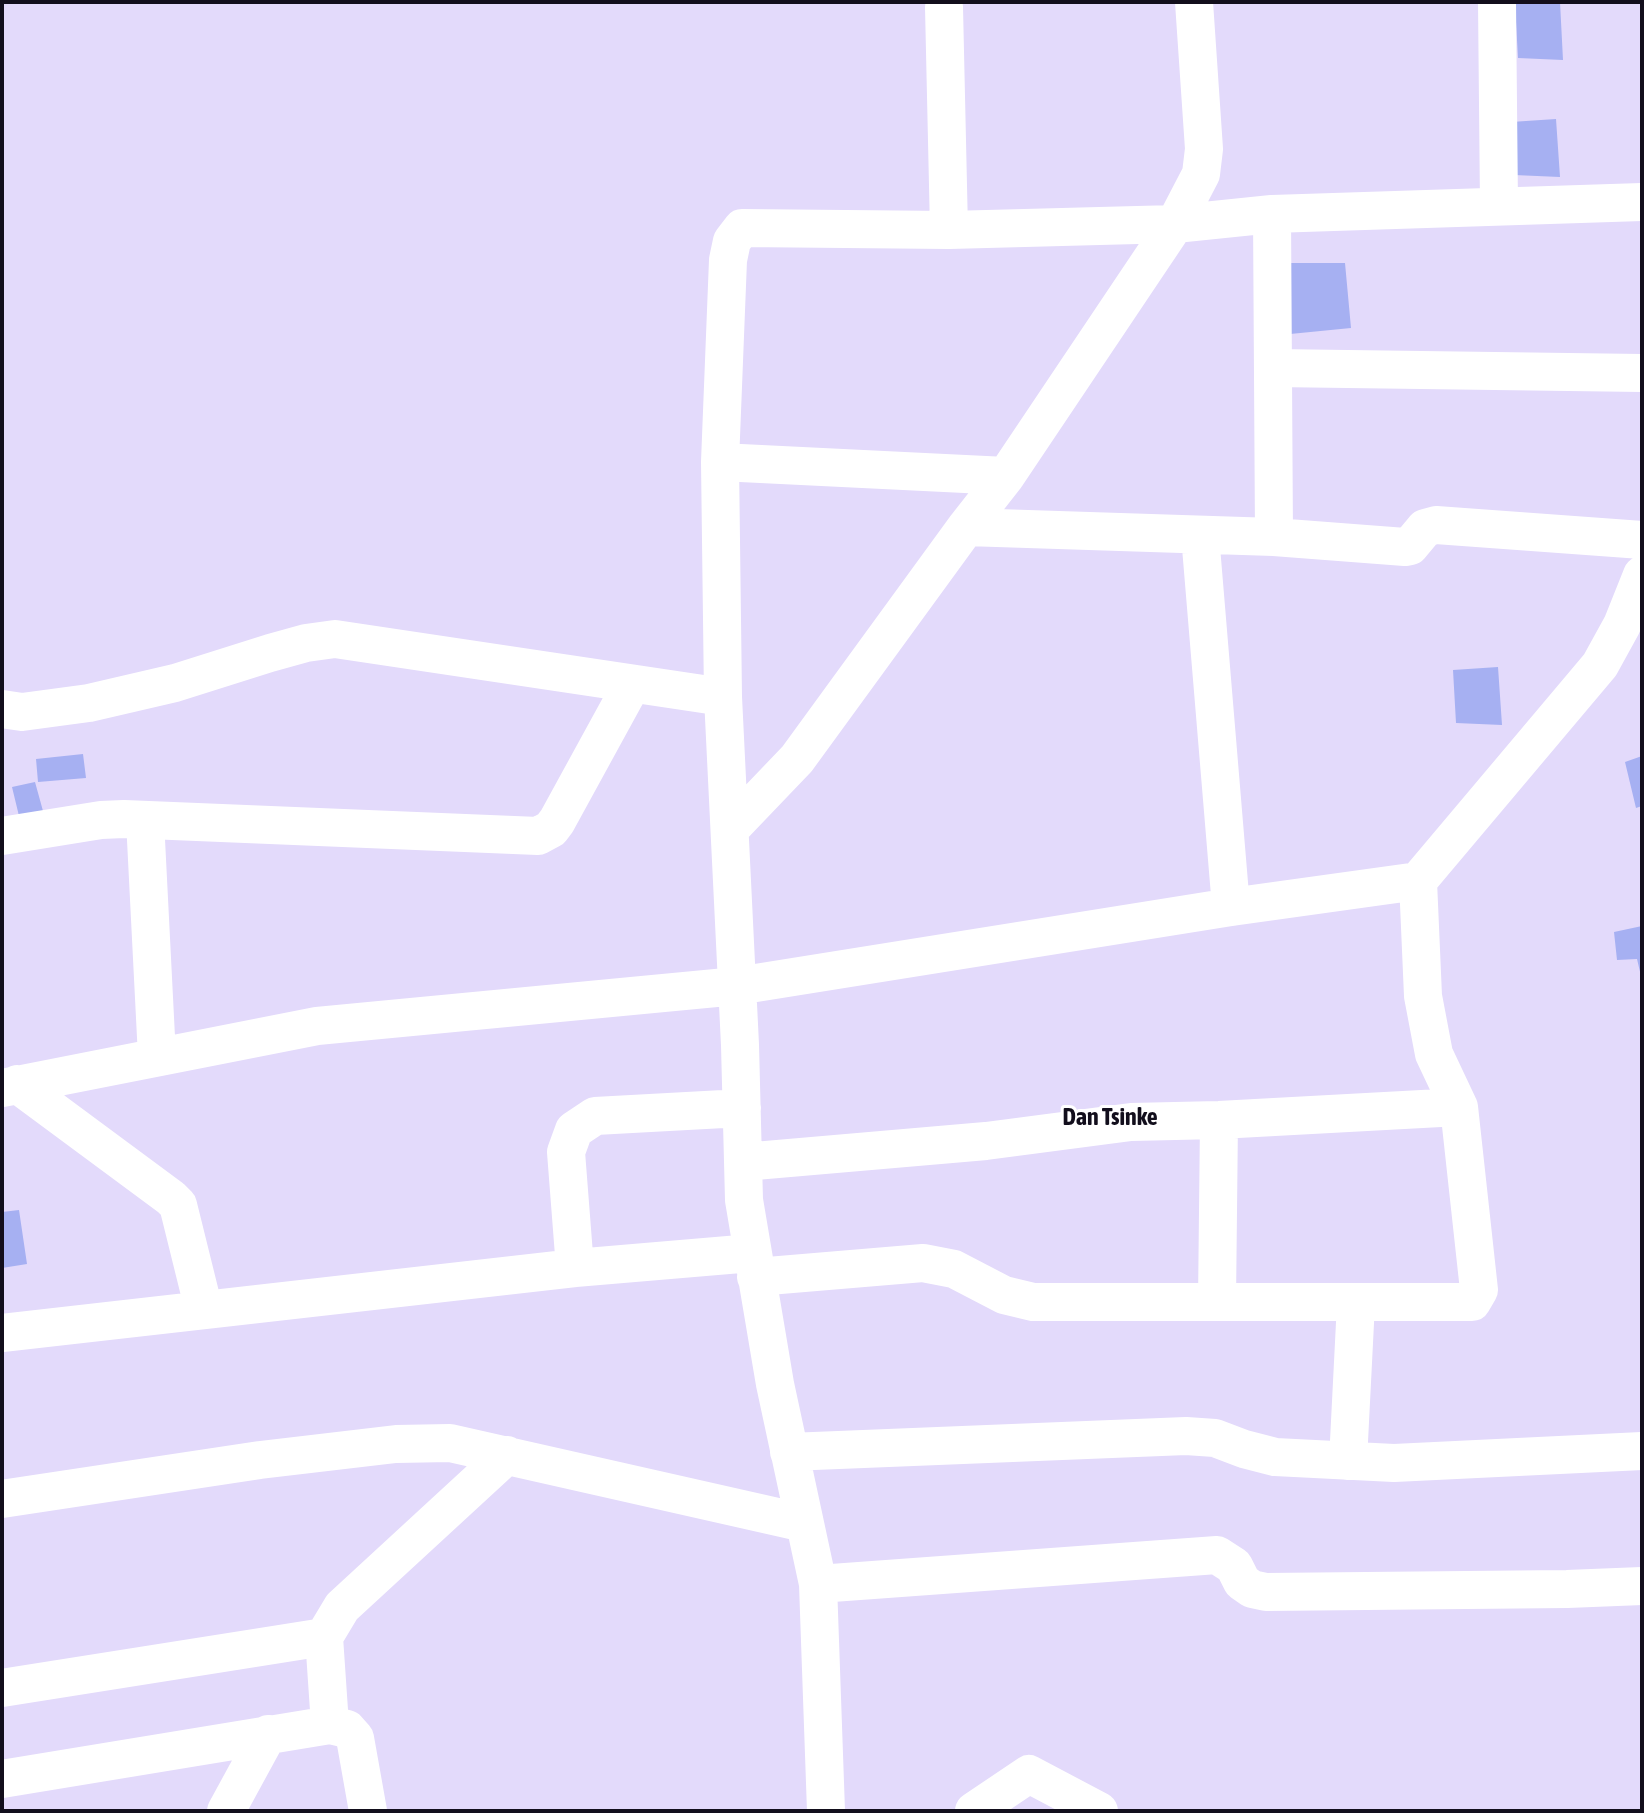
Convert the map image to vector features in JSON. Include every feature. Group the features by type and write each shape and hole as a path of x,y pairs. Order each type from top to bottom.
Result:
{"street":[{"path":"730,829 797,759 1006,476 1175,224 1201,174 1204,149 1194,2"},
{"path":"1497,2 1499,206"},
{"path":"944,7 949,230"},
{"path":"826,1811 818,1584 789,1452 744,1200 723,697 720,462 728,260 732,242 742,228 949,230 1175,224 1272,214 1642,202"},
{"path":"1272,214 1274,537"},
{"path":"1274,368 1642,373"},
{"path":"720,462 1006,476"},
{"path":"966,527 1274,537 1405,547 1410,546 1425,528 1436,525 1642,540"},
{"path":"1200,535 1231,907"},
{"path":"10,1086 317,1026 737,986 1231,907 1418,881 1600,665 1622,625 1642,575"},
{"path":"2,709 22,712 89,704 175,683 306,643 334,639 723,697"},
{"path":"2,836 101,820 145,820 538,836 551,829 557,821 632,684"},
{"path":"145,820 156,1057"},
{"path":"2,1333 575,1268 923,1263 954,1269 1004,1295 1033,1302 1472,1303 1479,1290 1458,1107 1434,1054 1423,996 1418,881"},
{"path":"10,1086 178,1205 204,1310"},
{"path":"743,1162 986,1141 1131,1122 1458,1107"},
{"path":"575,1268 566,1152 574,1130 594,1116 742,1108"},
{"path":"1217,1302 1219,1119"},
{"path":"1348,1461 1356,1303"},
{"path":"789,1452 1186,1436 1215,1438 1275,1457 1394,1463 1642,1451"},
{"path":"2,1499 260,1460 396,1444 450,1443 804,1523"},
{"path":"330,1725 324,1637 342,1607 507,1455"},
{"path":"818,1584 1217,1555 1234,1566 1242,1582 1266,1592 1642,1586"},
{"path":"2,1688 324,1637"},
{"path":"2,1779 330,1725 347,1729 355,1738 368,1811"},
{"path":"226,1811 268,1734"},
{"path":"974,1811 1029,1774 1099,1811"}],"building":[{"path":"1560,2 1563,60 1518,58 1515,4"},
{"path":"1556,119 1560,177 1514,175 1511,122"},
{"path":"1282,263 1345,263 1351,328 1280,335"},
{"path":"1498,667 1502,725 1456,723 1453,670"},
{"path":"83,754 86,778 38,782 36,759"},
{"path":"1642,756 1642,806 1636,808 1625,762"},
{"path":"35,782 43,811 19,816 12,787"},
{"path":"1642,926 1641,976 1637,959 1617,960 1614,932"},
{"path":"19,1210 27,1264 2,1268 2,1212"}],"district":[{"name":"Dan Tsinke","path":"1110,1117"}]}
